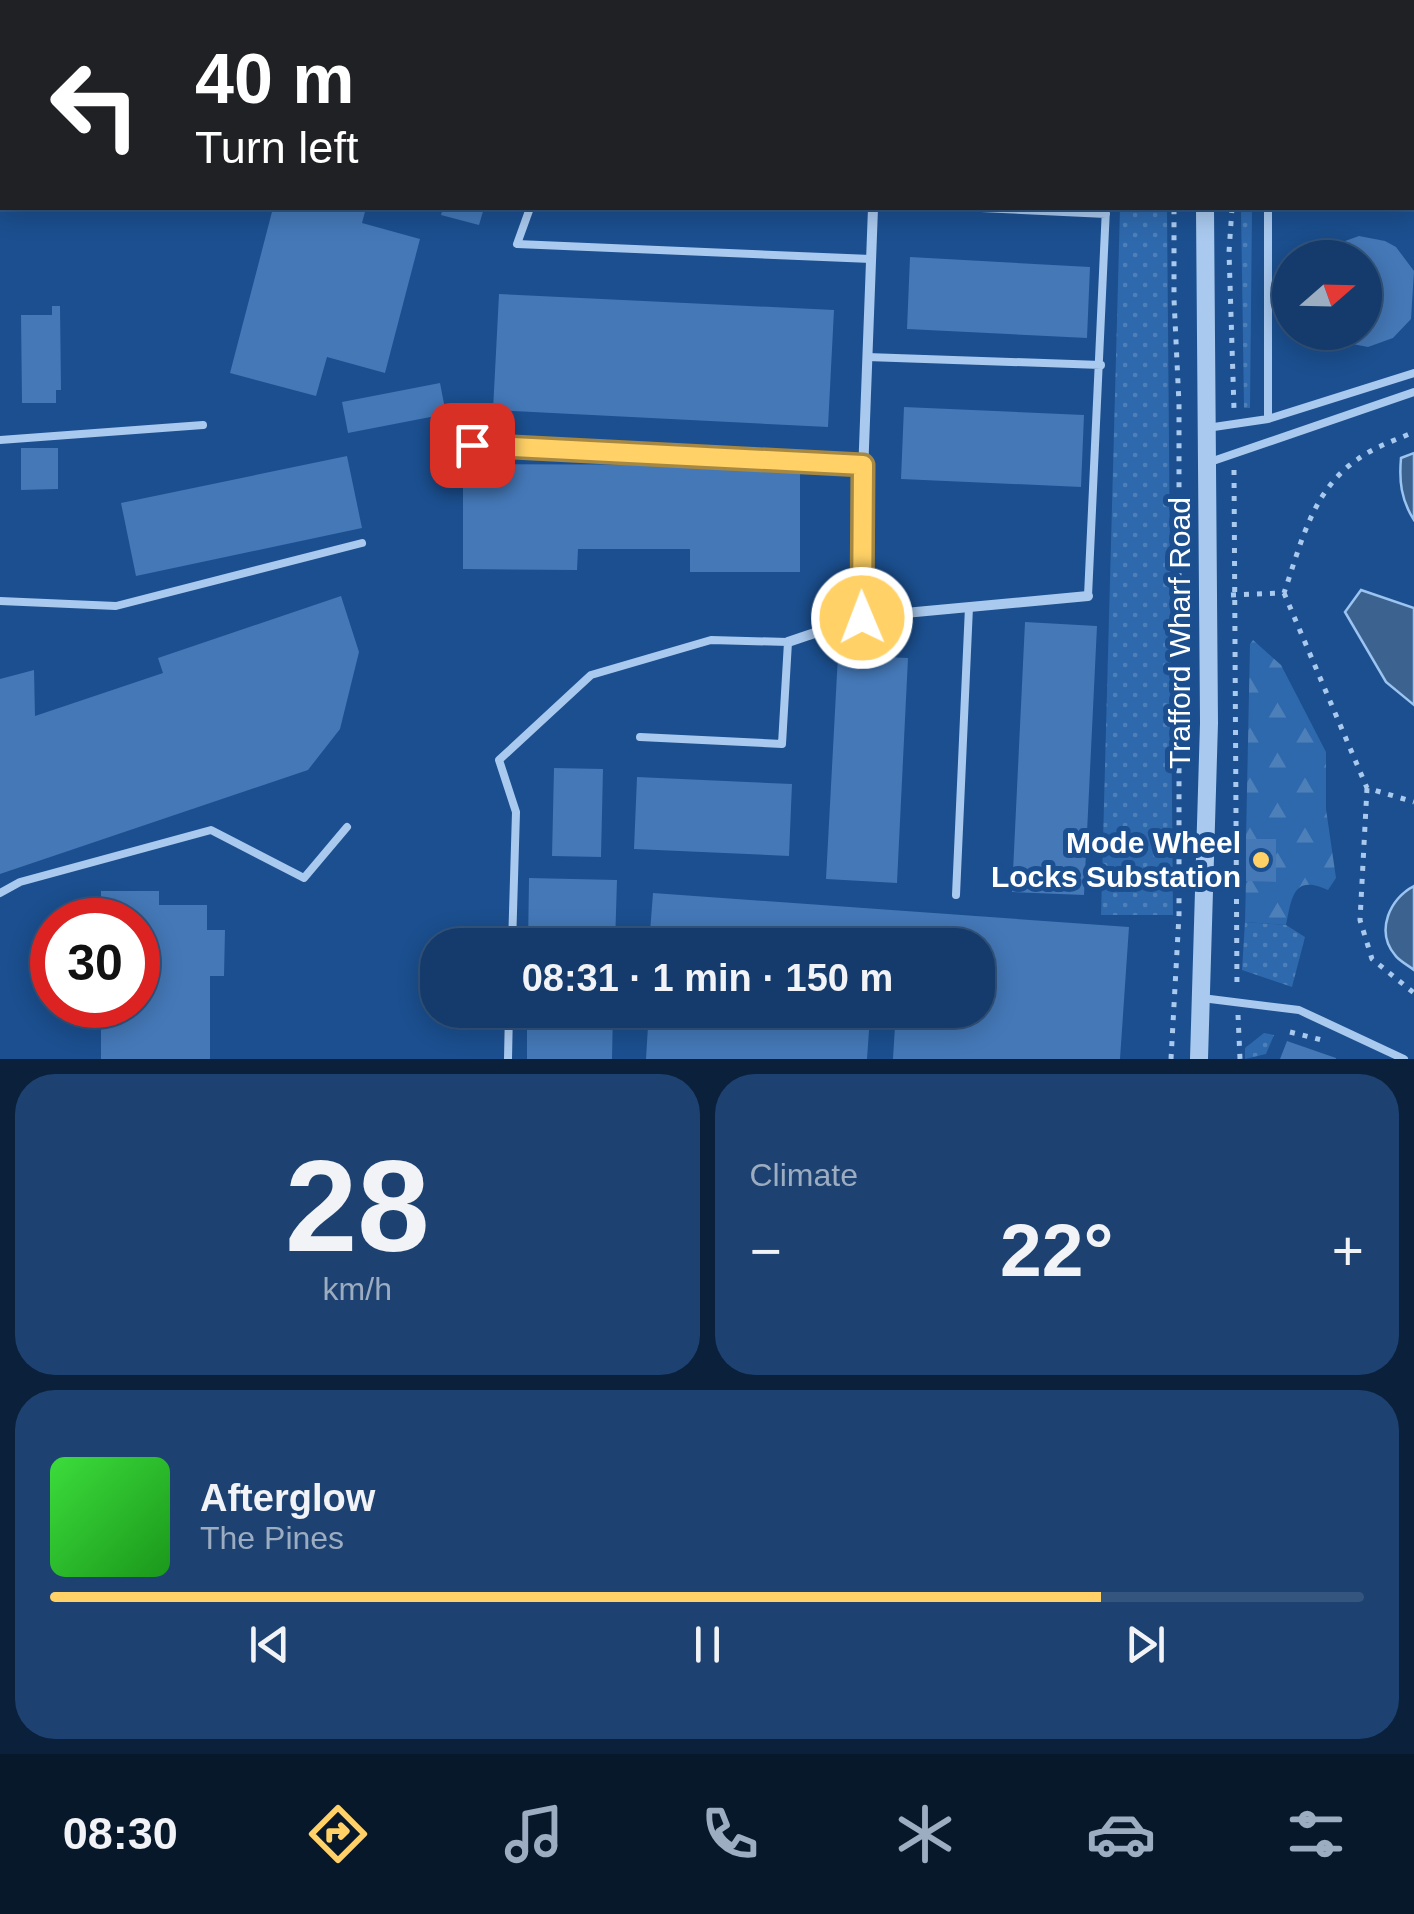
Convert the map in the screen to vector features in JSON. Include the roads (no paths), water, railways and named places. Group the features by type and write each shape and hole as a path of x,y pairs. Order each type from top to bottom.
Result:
{"street":[{"path":"862,618 863,465 873,210"},
{"name":"Trafford Wharf Road","path":"1199,1059 1209,723 1205,210"},
{"path":"788,642 862,618 1088,596"}],"lane":[{"path":"529,210 517,244 871,259"},
{"path":"1064,210 1106,211 1088,596"},
{"path":"1268,210 1268,418"},
{"path":"867,357 1100,365"},
{"path":"1207,428 1268,418 1414,373"},
{"path":"1208,463 1414,392"},
{"path":"0,440 203,425"},
{"path":"472,445 863,465"},
{"path":"0,601 116,606 362,543"},
{"path":"956,895 969,607"},
{"path":"513,928 516,812 499,760 591,675 711,640 788,642 782,744 640,737"},
{"path":"0,893 20,882 211,830 304,878 347,827"},
{"path":"1202,998 1299,1010 1404,1059"},
{"path":"508,1059 509,1028"}],"place":[{"name":"Mode Wheel Locks Substation","path":"1261,860"}]}
